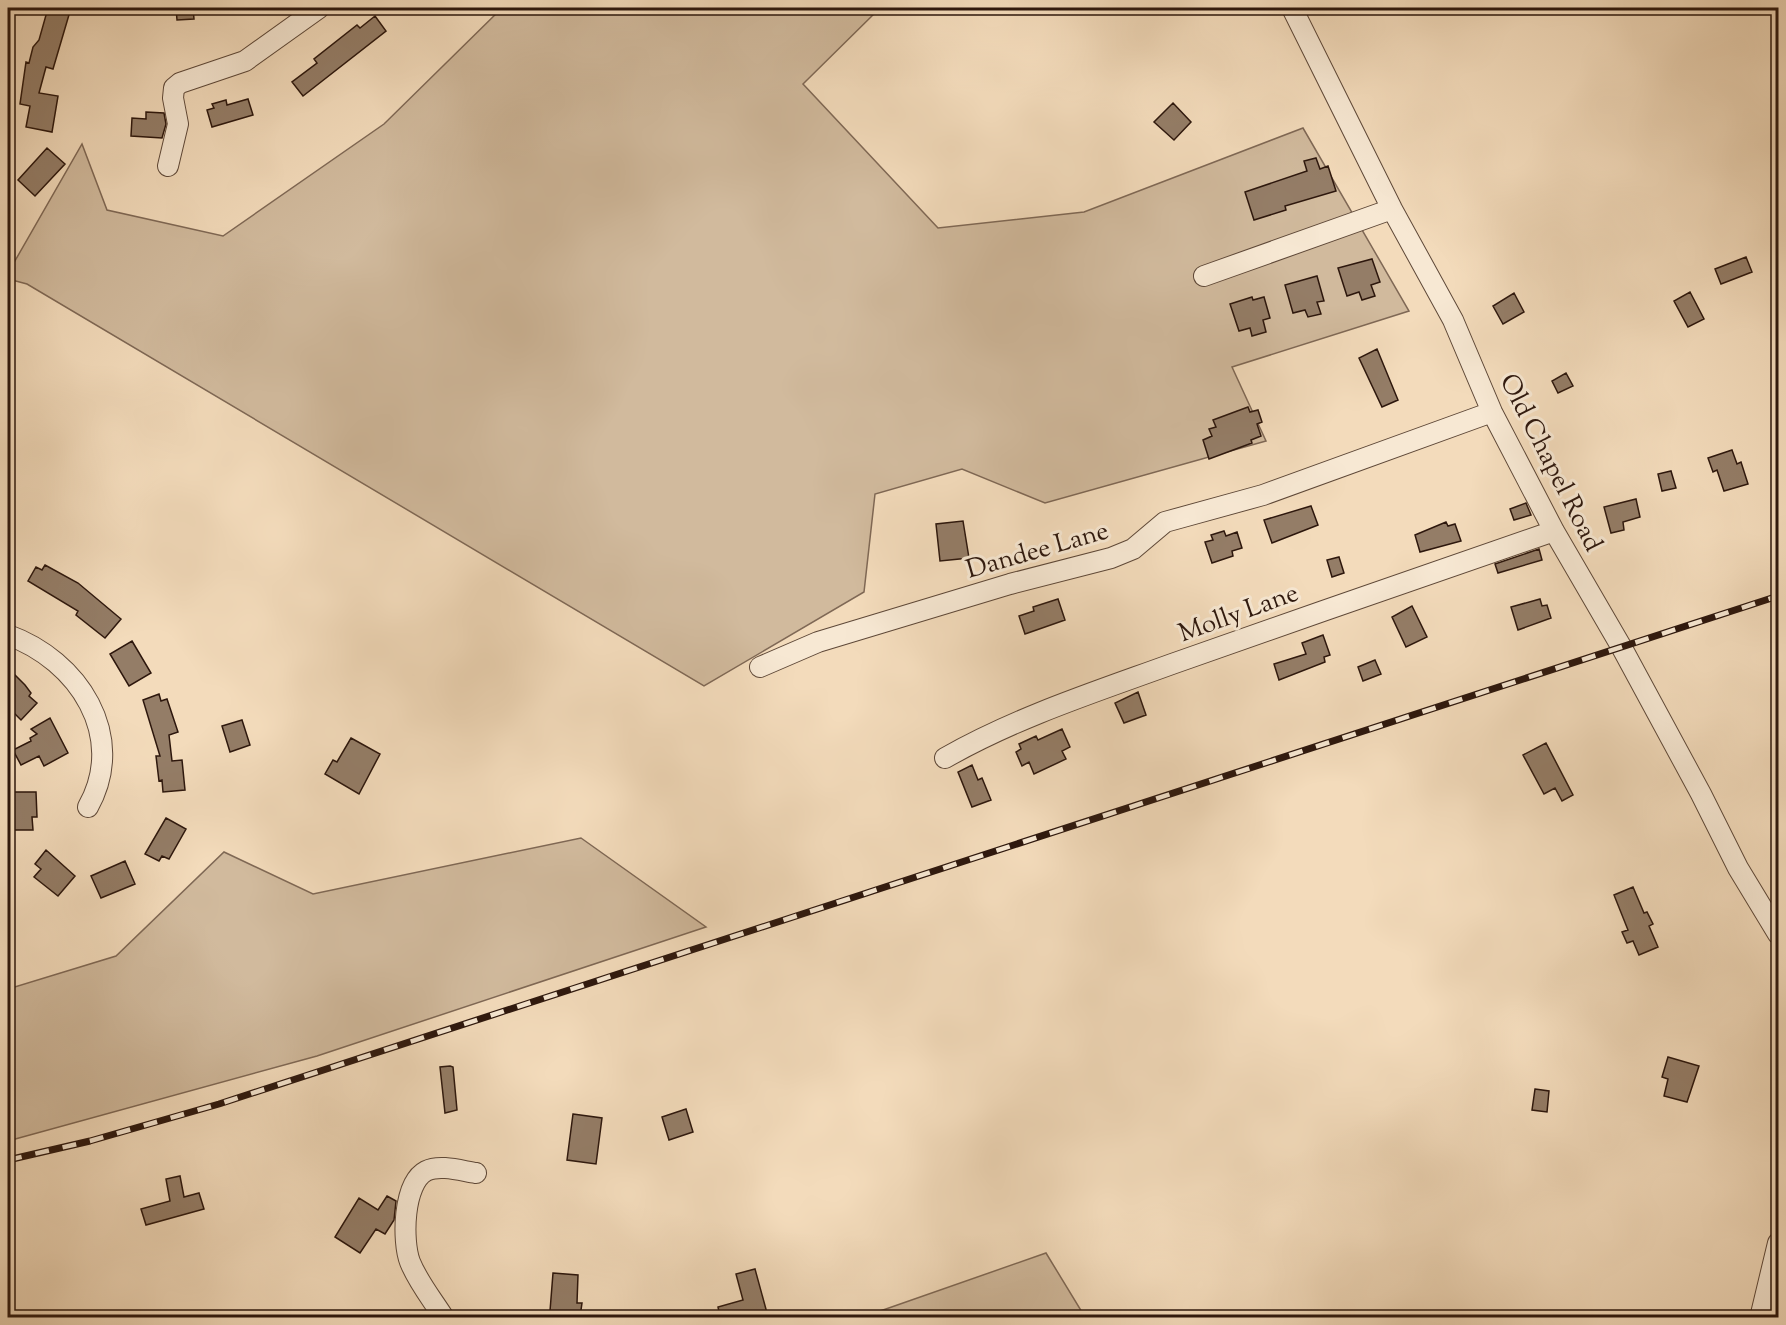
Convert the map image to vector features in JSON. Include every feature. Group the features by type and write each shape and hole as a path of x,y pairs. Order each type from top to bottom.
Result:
{"street":[{"path":"168,166 178,124 173,98 177,85 245,61 319,8"},
{"name":"Old Chapel Road","path":"1292,8 1392,209 1453,320 1492,412 1554,531 1622,648 1738,868 1779,934"},
{"path":"1204,276 1392,209"},
{"name":"Dandee Lane","path":"760,667 818,642 1010,584 1111,558 1133,549 1164,522 1263,495 1492,412"},
{"name":"Molly Lane","path":"945,758 1011,724 1064,704 1554,531"},
{"path":"8,635 40,651 63,669 76,683 93,712 99,728 104,763 100,782 88,807"},
{"path":"444,1317 410,1261 405,1243 412,1188 418,1177 427,1170 439,1168 477,1173"},
{"path":"1760,1317 1779,1243"}],"shaded area":[{"path":"502,8 880,8 803,84 938,228 1084,212 1303,128 1409,311 1232,367 1266,441 1045,503 962,469 875,494 864,592 704,686 27,284 8,279 8,273 82,144 107,210 223,236 384,124"},
{"path":"581,838 706,927 317,1056 8,1141 8,989 116,956 224,852 313,894"},
{"path":"1046,1253 1085,1317 863,1317"}],"building":[{"path":"48,8 71,8 53,69 46,67 39,93 58,96 52,132 26,127 30,106 20,104 26,62 29,63 33,47 39,40"},
{"path":"176,8 193,8 194,19 177,20"},
{"path":"375,16 386,31 303,96 292,82 317,63 314,59 357,25 360,28"},
{"path":"248,99 253,115 212,127 207,110 214,108 212,104 226,100 227,105"},
{"path":"1173,103 1191,122 1174,140 1154,122"},
{"path":"146,112 164,113 166,124 162,138 131,136 132,118 146,119"},
{"path":"47,148 65,164 35,196 18,180"},
{"path":"1316,158 1320,169 1328,166 1336,191 1285,206 1286,210 1254,220 1245,192 1307,171 1304,161"},
{"path":"1746,257 1752,272 1721,284 1715,269"},
{"path":"1372,259 1380,282 1371,285 1375,296 1362,300 1359,292 1347,296 1338,268"},
{"path":"1317,276 1324,301 1317,302 1321,314 1308,317 1305,310 1293,313 1285,285"},
{"path":"1690,292 1704,319 1688,327 1674,301"},
{"path":"1514,293 1524,312 1503,324 1493,306"},
{"path":"1252,297 1253,300 1264,297 1270,318 1263,320 1266,332 1252,336 1250,328 1239,331 1230,304"},
{"path":"1377,349 1398,400 1382,407 1359,358"},
{"path":"1566,373 1573,386 1558,393 1552,381"},
{"path":"1248,407 1250,412 1258,410 1262,422 1257,424 1261,436 1251,440 1252,443 1209,459 1203,440 1212,436 1209,429 1216,427 1213,420"},
{"path":"1732,450 1737,464 1741,462 1748,484 1724,491 1717,470 1713,472 1708,458"},
{"path":"1671,471 1676,488 1662,491 1658,474"},
{"path":"1636,499 1640,517 1623,522 1624,530 1611,533 1604,507"},
{"path":"1526,503 1531,515 1514,520 1510,509"},
{"path":"1311,506 1318,525 1272,543 1264,520"},
{"path":"963,521 969,558 940,561 936,524"},
{"path":"1446,522 1448,526 1455,524 1461,541 1420,552 1415,535"},
{"path":"1224,531 1226,536 1237,532 1242,548 1232,551 1233,556 1212,563 1205,542 1213,540 1211,535"},
{"path":"1539,549 1542,560 1498,573 1495,564"},
{"path":"1339,557 1344,573 1332,577 1327,560"},
{"path":"45,565 78,583 121,619 105,638 76,615 78,611 28,581 36,567 42,570"},
{"path":"1058,599 1065,620 1025,634 1019,616 1034,611 1033,607"},
{"path":"1540,599 1542,606 1547,605 1551,618 1518,630 1511,607"},
{"path":"1412,606 1427,637 1406,647 1392,617"},
{"path":"1323,635 1330,655 1324,657 1325,662 1279,680 1274,664 1306,654 1302,643"},
{"path":"132,641 151,673 129,686 110,654"},
{"path":"1375,660 1381,674 1363,681 1358,667"},
{"path":"8,668 25,685 31,693 29,696 37,703 21,720 8,707"},
{"path":"1138,692 1146,715 1124,723 1115,703"},
{"path":"159,694 161,701 167,699 178,732 169,735 172,761 182,760 185,790 163,792 162,780 159,781 156,756 160,756 143,700"},
{"path":"50,718 68,753 44,766 39,756 21,765 13,750 31,741 30,738 37,734 31,729"},
{"path":"242,720 250,745 230,752 222,726"},
{"path":"1062,729 1070,747 1062,751 1066,759 1034,774 1029,762 1022,766 1016,752 1021,749 1019,744 1036,736 1038,740"},
{"path":"351,738 380,754 359,794 325,774 333,760 337,762"},
{"path":"1546,743 1573,795 1562,801 1555,788 1544,794 1523,755"},
{"path":"972,765 978,780 982,778 991,800 972,807 958,772"},
{"path":"10,792 36,792 37,817 32,817 33,830 11,830"},
{"path":"166,818 186,829 169,859 162,856 159,861 145,854"},
{"path":"46,850 75,876 58,896 34,877 41,869 35,864"},
{"path":"125,861 135,884 101,898 91,876"},
{"path":"1633,887 1644,913 1647,912 1653,924 1649,926 1658,947 1639,955 1633,941 1627,943 1622,932 1628,930 1614,895"},
{"path":"1668,1057 1699,1066 1687,1102 1664,1096 1668,1079 1662,1077"},
{"path":"440,1067 453,1067 457,1110 445,1113"},
{"path":"1535,1089 1549,1091 1547,1112 1532,1110"},
{"path":"686,1109 693,1132 669,1140 662,1117"},
{"path":"573,1114 602,1118 596,1164 567,1160"},
{"path":"180,1176 184,1197 199,1193 204,1209 146,1225 141,1209 170,1201 166,1179"},
{"path":"387,1196 396,1201 394,1220 385,1234 376,1229 360,1253 335,1237 359,1198 378,1210"},
{"path":"755,1269 767,1313 752,1317 720,1317 718,1307 743,1300 736,1274"},
{"path":"553,1273 578,1275 577,1303 582,1303 580,1317 556,1317 557,1311 550,1311"}],"railway":[{"path":"8,1160 90,1141 219,1104 1778,596"}]}
